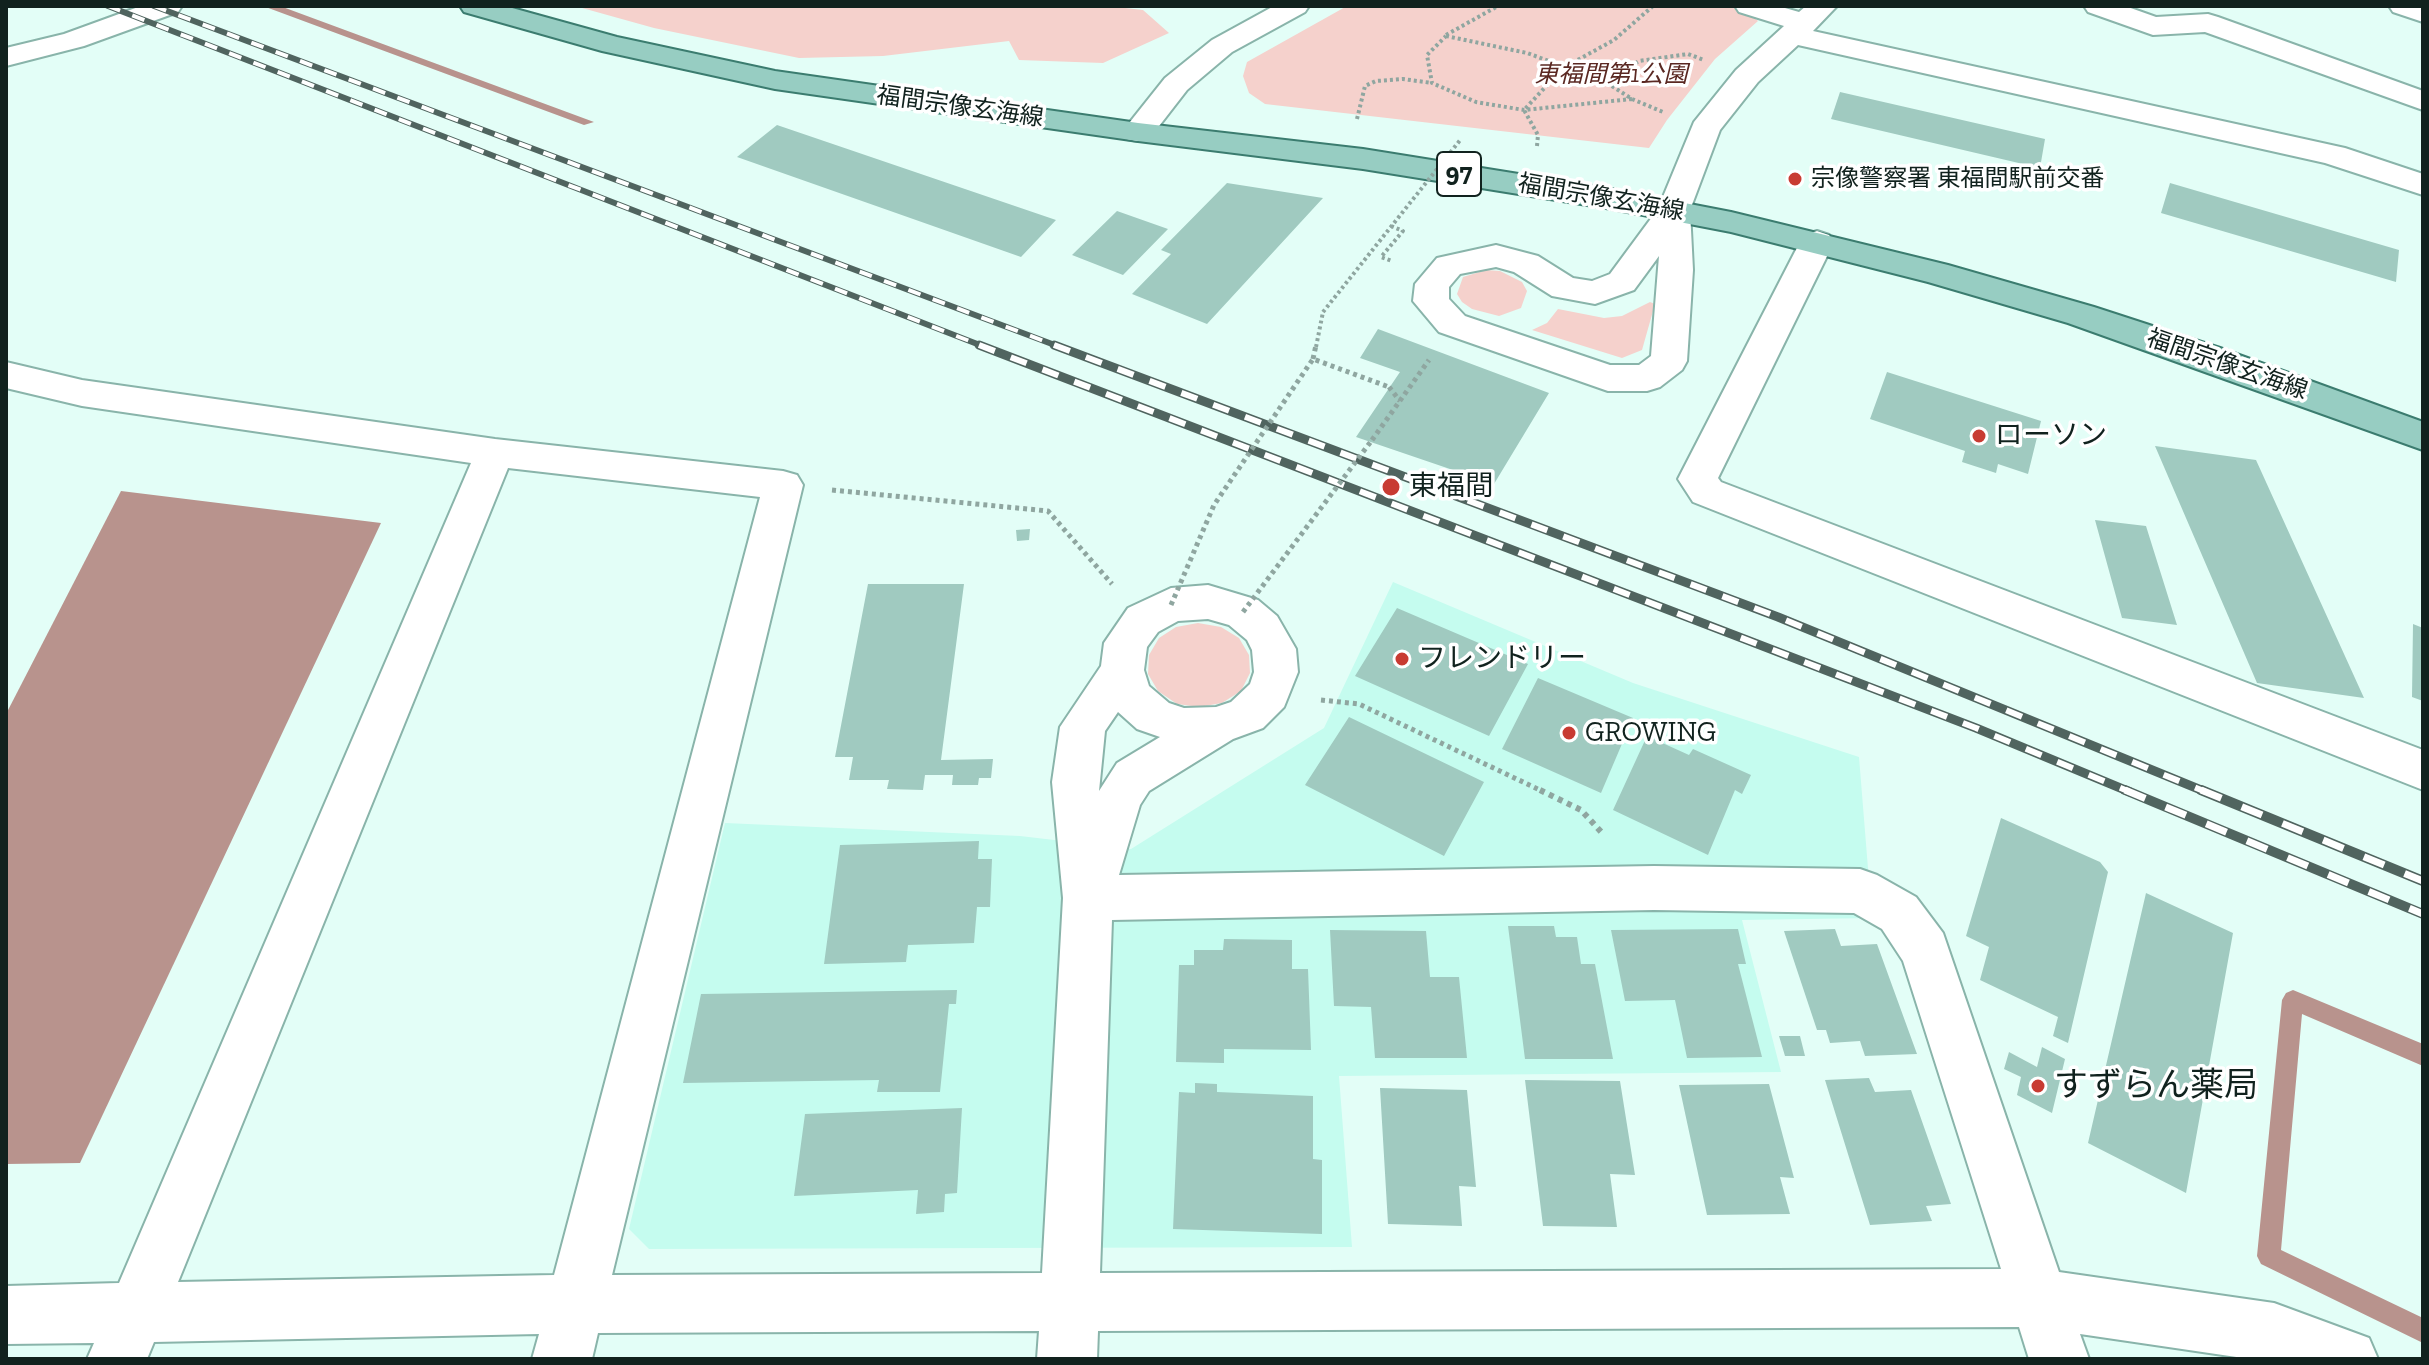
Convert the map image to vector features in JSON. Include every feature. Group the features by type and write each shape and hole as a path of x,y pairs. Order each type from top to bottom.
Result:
{"main road":[{"name":"福間宗像玄海線","path":"474,6 612,45 775,80 1138,132 1363,159 1674,210 1817,242 2081,315 2423,436"}],"street":[{"path":"6,57 74,40 168,6"},
{"path":"1138,132 1176,84 1222,46 1295,6"},
{"path":"1749,6 2334,155 2423,185"},
{"path":"2098,6 2153,26 2208,23 2423,101"},
{"path":"2403,6 2423,13"},
{"path":"1674,210 1676,270 1669,361 1647,378 1608,378 1452,324 1431,301 1432,284 1449,266 1496,256 1526,264 1564,288 1595,293 1622,282 1674,210 1705,129 1747,76 1806,21"},
{"path":"1817,242 1698,479 1707,492 2423,770"},
{"path":"6,375 82,393 495,453 783,485 562,1359"},
{"path":"126,1337 495,453"},
{"path":"1067,1359 1088,898 1075,782 1083,727 1122,670 1126,643 1157,613 1208,602 1243,612 1262,628 1274,649 1276,672 1268,694 1247,715 1217,726 1133,777 1119,798 1106,831 1088,898"},
{"path":"1122,670 1131,696 1153,716 1184,727 1217,726"},
{"path":"1088,898 1654,888 1860,891 1899,913 1925,950 2059,1359"},
{"path":"6,1315 126,1337 576,1304 2038,1298 2274,1333 2348,1359"}],"path":[{"path":"1432,83 1427,55 1446,36 1498,6"},
{"path":"1524,110 1563,68 1614,40 1653,6"},
{"path":"1446,36 1527,53 1604,81 1632,99 1705,129"},
{"path":"1604,81 1639,61 1688,54 1747,76"},
{"path":"1355,130 1365,86 1376,81 1403,79 1432,83 1476,102 1524,110 1632,99"},
{"path":"1524,110 1538,135 1537,147"},
{"path":"783,485 1048,511 1157,613 1214,505 1313,359 1323,312 1461,139"},
{"path":"1391,226 1403,231 1381,257 1393,261"},
{"path":"1313,359 1389,387 1400,401"},
{"path":"1243,612 1419,375"},
{"path":"1268,694 1359,704 1581,810 1654,888"}],"shaded area":[{"path":"121,491 381,523 80,1163 6,1164 6,714"},
{"path":"1393,582 1633,683 1859,757 1872,918 1742,920 1781,1072 1339,1076 1352,1247 649,1249 629,1229 725,823 1020,836 1131,849 1324,728"}],"green space":[{"path":"575,6 1107,6 1143,10 1169,33 1103,63 1019,60 1009,41 883,56 799,58 654,28"},
{"name":"東福間第1公園","path":"1347,6 1727,6 1749,13 1758,21 1715,59 1649,148 1265,104 1249,93 1243,76 1247,62"},
{"path":"1486,270 1500,271 1522,282 1527,291 1521,308 1499,316 1472,309 1462,302 1457,294 1463,277"},
{"path":"1650,302 1655,304 1642,350 1622,358 1532,330 1547,323 1558,309 1604,318 1622,316"},
{"path":"1198,623 1221,627 1239,638 1249,655 1250,673 1241,691 1222,703 1199,707 1177,704 1158,691 1148,674 1149,655 1159,638 1176,627"}],"building":[{"path":"1840,92 2045,139 2040,168 1831,119"},
{"path":"777,125 1056,220 1021,257 737,157"},
{"path":"1227,183 1323,198 1207,324 1132,294 1171,254 1161,250"},
{"path":"2170,183 2399,250 2396,282 2161,213"},
{"path":"1117,211 1168,229 1123,275 1072,255"},
{"path":"1378,329 1549,393 1494,484 1356,437 1400,372 1360,358"},
{"name":"ローソン","path":"1887,372 2041,421 2028,474 1998,464 1996,473 1962,462 1965,451 1870,419"},
{"path":"2155,446 2256,460 2364,698 2257,683"},
{"path":"2095,520 2146,526 2177,625 2122,618"},
{"path":"1030,529 1029,540 1017,541 1016,530"},
{"path":"868,584 964,584 941,760 993,759 991,778 979,778 978,785 952,785 953,775 925,775 923,790 887,789 889,780 849,780 853,757 835,757"},
{"path":"1397,608 1528,664 1489,736 1355,676"},
{"path":"2413,624 2423,628 2423,701 2412,697"},
{"path":"1538,678 1633,718 1601,793 1502,749"},
{"path":"1349,717 1484,782 1444,856 1305,785"},
{"path":"1647,736 1689,755 1693,749 1751,775 1742,794 1735,790 1708,855 1613,810"},
{"path":"2001,818 2100,862 2108,872 2068,1043 2053,1036 2058,1017 1980,980 1989,947 1966,936"},
{"path":"979,841 978,859 992,859 990,907 977,907 974,943 908,945 906,962 824,964 840,845"},
{"path":"2146,893 2233,933 2186,1193 2088,1143"},
{"path":"1508,926 1554,926 1556,937 1577,937 1581,964 1595,964 1613,1059 1525,1059"},
{"path":"1738,929 1746,964 1738,964 1762,1057 1687,1058 1675,1000 1625,1001 1611,930"},
{"path":"1835,929 1841,946 1877,944 1917,1054 1865,1056 1860,1041 1830,1043 1826,1030 1817,1030 1784,931"},
{"path":"1330,930 1426,931 1430,977 1459,977 1467,1058 1375,1058 1371,1007 1334,1006"},
{"path":"1224,939 1292,940 1292,969 1308,969 1311,1050 1224,1049 1224,1063 1176,1062 1179,965 1194,965 1194,950 1223,950"},
{"path":"957,990 956,1004 949,1004 940,1092 877,1092 879,1080 683,1083 701,994"},
{"path":"1779,1036 1800,1036 1805,1056 1785,1056"},
{"name":"すずらん薬局","path":"2042,1047 2065,1059 2052,1113 2017,1095 2021,1077 2004,1069 2009,1052 2037,1067"},
{"path":"1869,1078 1875,1092 1911,1090 1951,1204 1926,1206 1932,1221 1870,1225 1825,1080"},
{"path":"1525,1080 1620,1081 1635,1175 1610,1174 1617,1227 1543,1226"},
{"path":"1195,1083 1217,1084 1217,1092 1313,1096 1313,1159 1322,1160 1322,1234 1173,1229 1179,1092 1195,1093"},
{"path":"1769,1084 1794,1178 1780,1177 1790,1214 1707,1215 1679,1085"},
{"path":"1380,1088 1467,1090 1476,1187 1459,1186 1462,1226 1388,1224"},
{"path":"962,1108 957,1193 945,1194 944,1212 916,1214 918,1190 794,1196 805,1114"}],"waterway":[{"path":"269,6 588,122"},
{"path":"2423,1055 2293,1000 2269,1256 2423,1331"}],"railway":[{"path":"108,6 985,347"},
{"path":"154,6 1060,347"},
{"path":"979,345 1976,728 2130,792"},
{"path":"1054,345 1778,617 2206,792"},
{"path":"2125,790 2423,914"},
{"path":"2201,790 2423,881"}],"place":[{"name":"宗像警察署 東福間駅前交番","path":"1795,179"},
{"name":"ローソン","path":"1979,436"},
{"name":"東福間","path":"1391,487"},
{"name":"フレンドリー","path":"1402,659"},
{"name":"GROWING","path":"1569,733"},
{"name":"すずらん薬局","path":"2038,1086"}]}
